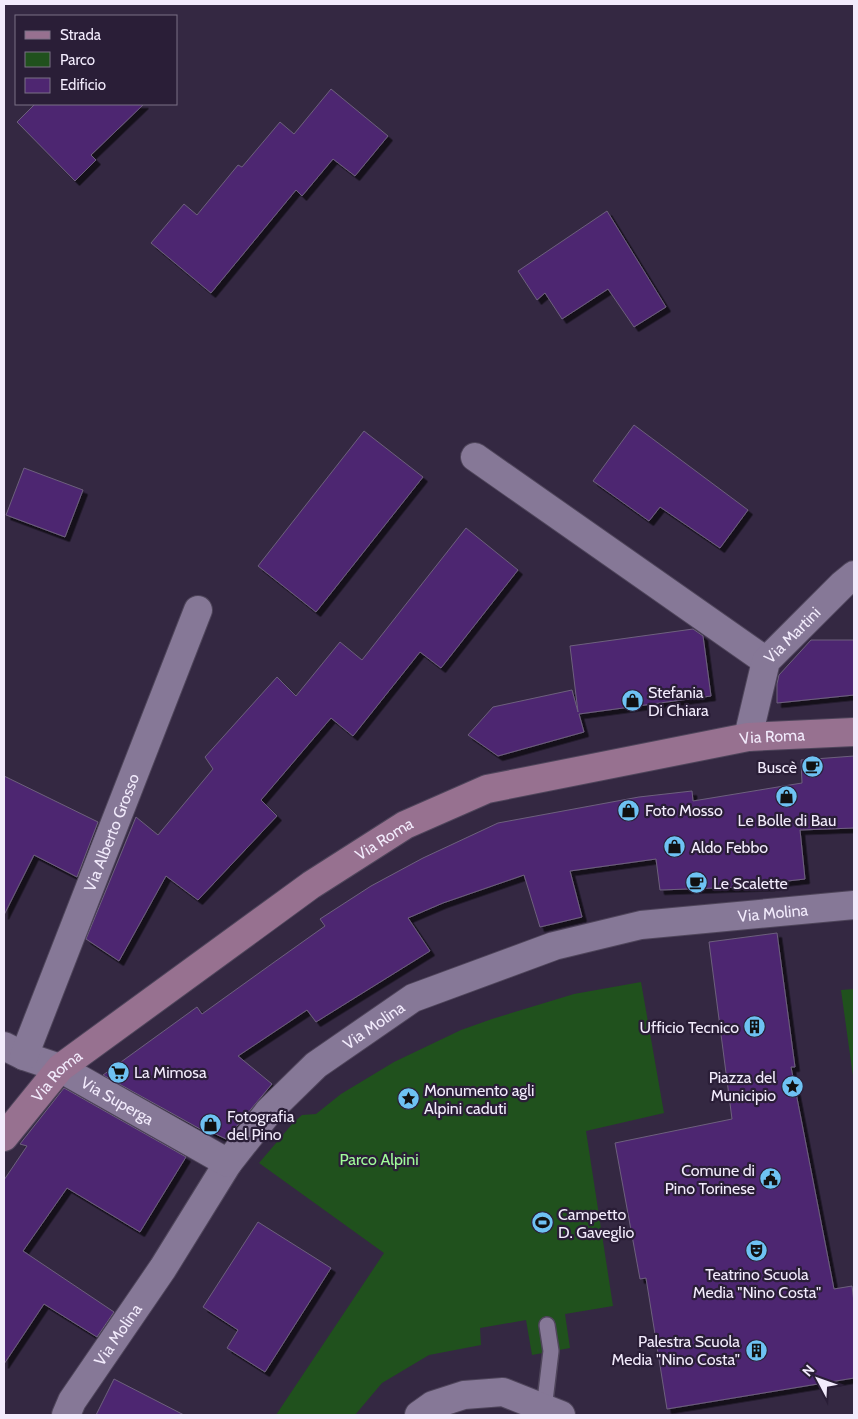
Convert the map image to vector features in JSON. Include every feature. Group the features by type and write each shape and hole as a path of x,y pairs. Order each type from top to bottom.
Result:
{"main road":[{"name":"Via Roma","path":"4,1137 60,1068 311,885 405,824 487,789 748,737 854,732"}],"street":[{"path":"475,457 766,661"},
{"name":"Via Martini","path":"748,737 766,661 854,575"},
{"name":"Via Alberto Grosso","path":"14,1051 198,610"},
{"name":"Via Molina","path":"66,1415 72,1401 163,1268 228,1163 269,1111 316,1065 413,998 554,946 641,925 854,905"},
{"name":"Via Superga","path":"14,1051 60,1068 228,1163"},
{"path":"419,1415 433,1405 464,1394 503,1392 552,1412"}],"lane":[{"path":"547,1325 551,1351 552,1412"}],"green space":[{"name":"Parco Alpini","path":"641,982 664,1113 586,1131 613,1306 565,1314 570,1348 532,1355 526,1320 480,1328 481,1345 429,1355 382,1383 355,1415 276,1415 384,1253 259,1163 302,1115 316,1114 341,1094 394,1062 461,1030 574,994"},
{"path":"854,989 854,1083 841,990"}],"building":[{"path":"331,89 388,136 355,176 333,159 302,196 296,190 211,293 151,243 184,204 197,215 238,165 242,167 280,122 294,134"},
{"path":"34,105 143,105 91,155 96,160 75,181 17,122"},
{"path":"607,211 666,307 634,327 608,289 562,319 545,293 537,300 518,271"},
{"path":"634,425 748,510 720,548 660,507 649,521 593,481"},
{"path":"364,431 423,477 316,612 258,566"},
{"path":"24,468 83,490 65,537 6,515"},
{"path":"466,528 518,570 441,668 420,652 353,736 331,718 261,800 277,816 198,900 166,876 119,961 86,939 136,817 158,835 213,769 205,757 277,677 296,696 340,642 362,660"},
{"path":"693,629 703,636 711,696 579,714 584,732 498,756 468,735 493,707 572,690 578,712 570,646"},
{"path":"811,640 854,640 854,695 777,703 779,675"},
{"path":"854,756 854,828 800,830 805,879 770,883 771,886 660,890 656,859 570,871 582,917 540,927 524,875 443,903 408,918 430,951 316,1022 307,1010 238,1056 272,1084 226,1139 203,1128 202,1130 103,1075 197,1007 202,1014 325,926 320,919 371,886 423,858 498,823 639,797 692,791 693,801 802,783 801,760"},
{"path":"4,776 98,822 77,877 34,855 4,915"},
{"path":"777,933 795,1067 791,1067 834,1289 852,1286 854,1302 854,1378 667,1409 646,1278 640,1279 615,1143 732,1119 709,942"},
{"path":"64,1088 186,1157 140,1232 67,1188 23,1251 114,1312 97,1337 44,1304 4,1364 4,1180 27,1146 20,1144"},
{"path":"258,1222 331,1268 265,1372 227,1348 238,1330 203,1307"},
{"path":"114,1379 184,1415 96,1415"}],"place":[{"name":"Stefania Di Chiara","path":"632,701"},
{"name":"Buscè","path":"813,767"},
{"name":"Le Bolle di Bau","path":"787,796"},
{"name":"Foto Mosso","path":"629,810"},
{"name":"Aldo Febbo","path":"675,847"},
{"name":"Le Scalette","path":"697,883"},
{"name":"Ufficio Tecnico","path":"755,1027"},
{"name":"La Mimosa","path":"118,1072"},
{"name":"Piazza del Municipio","path":"792,1086"},
{"name":"Monumento agli Alpini caduti","path":"408,1099"},
{"name":"Fotografia del Pino","path":"211,1125"},
{"name":"Comune di Pino Torinese","path":"771,1179"},
{"name":"Campetto D. Gaveglio","path":"542,1223"},
{"name":"Teatrino Scuola Media \"Nino Costa\"","path":"757,1250"},
{"name":"Palestra Scuola Media \"Nino Costa\"","path":"756,1350"}]}
